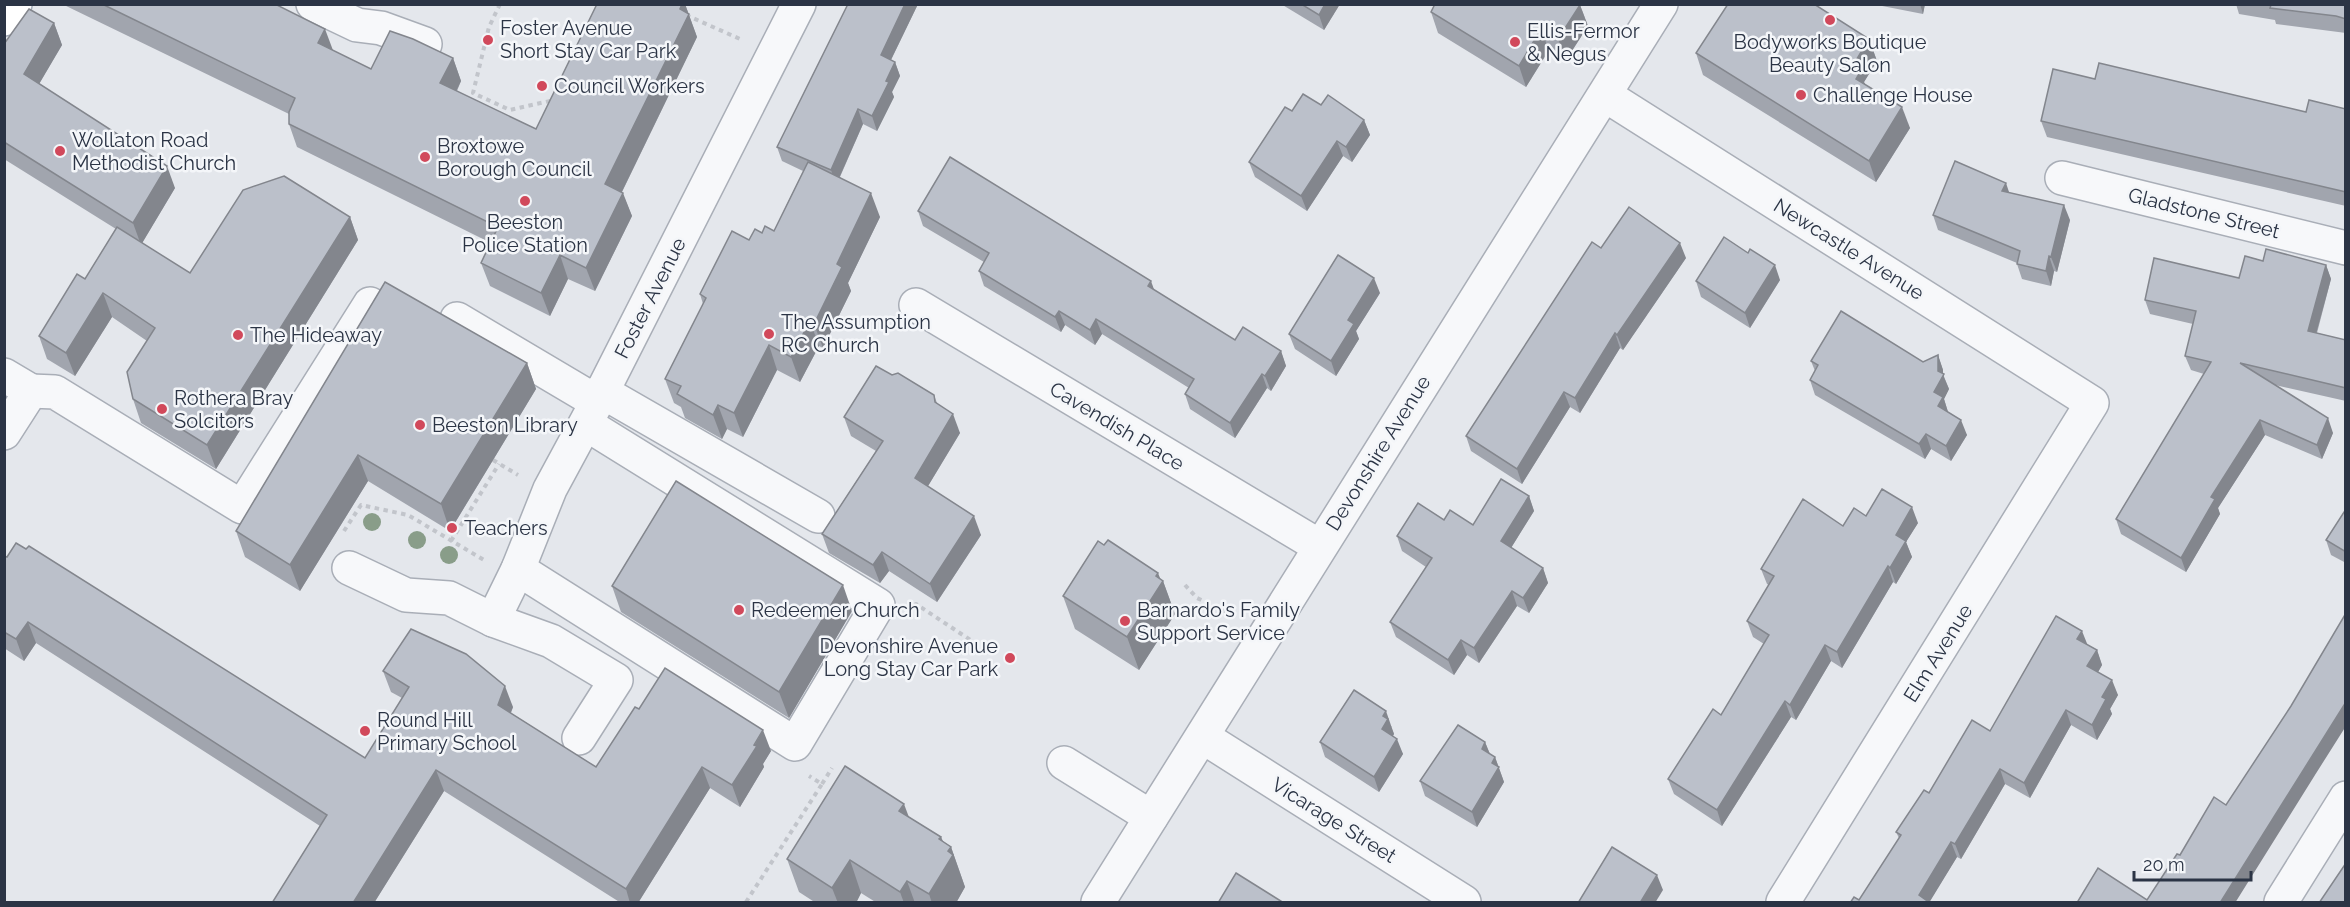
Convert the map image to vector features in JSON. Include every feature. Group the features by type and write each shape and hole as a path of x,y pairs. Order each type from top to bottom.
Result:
{"street":[{"path":"313,4 357,25 381,28 425,44"},
{"name":"Foster Avenue","path":"506,594 550,489 595,406 799,4"},
{"name":"Devonshire Avenue","path":"1098,903 1203,737 1319,546 1661,4"},
{"name":"Newcastle Avenue","path":"1605,95 2092,403"},
{"name":"Gladstone Street","path":"2062,178 2346,248"},
{"path":"4,433 18,383 55,392 242,507 369,304"},
{"name":"Cavendish Place","path":"916,305 1319,546"},
{"path":"349,568 406,595 450,598 506,594 795,744 878,605 595,406 457,319"},
{"name":"Elm Avenue","path":"1784,903 2092,403"},
{"path":"595,406 818,516"},
{"path":"506,594 551,641 616,680 579,738"},
{"name":"Vicarage Street","path":"1203,737 1464,903"},
{"path":"1064,764 1151,817"},
{"path":"2281,903 2346,798"}],"path":[{"path":"500,4 489,27 472,93 510,110 562,98"},
{"path":"684,14 775,55"},
{"path":"493,460 509,471"},
{"path":"451,541 499,464"},
{"path":"1185,585 1197,598 1228,612 1266,635"},
{"path":"878,605 904,621 916,604 978,645"},
{"path":"822,784 832,768"}],"building":[{"name":"Broxtowe Borough Council","path":"102,4 275,4 325,29 318,43 371,69 390,31 453,58 440,83 536,129 597,4 682,4 680,9 689,14 605,184 623,193 586,268 560,255 541,293 481,263 498,227 289,124 289,112 295,98"},
{"path":"848,4 905,4 881,55 895,62 886,81 889,82 872,116 858,109 831,170 777,147"},
{"path":"1301,4 1325,4 1319,15"},
{"path":"1435,4 1580,5 1558,39 1541,29 1519,66 1431,12"},
{"name":"Challenge House","path":"1728,4 1814,4 1869,39 1852,67 1860,72 1856,79 1902,107 1869,161 1696,53"},
{"path":"2269,4 2346,4 2346,19 2270,8"},
{"path":"29,9 54,23 24,74 167,166 133,223 4,142 4,44"},
{"path":"2099,63 2306,112 2309,100 2346,109 2346,192 2041,121 2053,69 2095,79"},
{"path":"1303,94 1321,105 1328,95 1364,120 1346,147 1337,141 1301,196 1249,162 1285,107 1292,111"},
{"path":"950,157 1151,281 1148,286 1235,340 1243,327 1281,351 1265,376 1262,374 1230,423 1185,394 1194,379 1096,319 1090,330 1059,311 1055,317 979,271 989,253 918,211"},
{"path":"1955,161 2006,183 2002,191 2064,205 2046,271 2017,264 2020,251 1933,215"},
{"path":"808,162 871,193 837,264 842,267 814,324 810,321 791,357 769,345 734,413 718,405 713,415 677,394 681,386 665,379 706,298 700,294 732,231 749,240 755,229 762,233 765,226 774,231"},
{"path":"284,176 350,217 207,445 133,399 127,372 155,328 103,293 66,353 39,336 77,274 85,279 117,227 190,273 243,190"},
{"path":"1629,207 1680,243 1617,335 1615,333 1575,398 1564,392 1517,469 1466,436 1592,242 1601,248"},
{"path":"1724,237 1748,253 1750,249 1775,265 1745,313 1696,281"},
{"path":"2266,249 2326,265 2308,331 2346,340 2346,388 2240,363 2328,418 2317,445 2260,420 2211,497 2215,499 2181,558 2116,519 2211,362 2185,356 2196,311 2145,300 2154,258 2239,278 2245,256 2263,261"},
{"path":"1338,255 1374,278 1348,320 1354,324 1331,361 1289,334"},
{"name":"Beeston Library","path":"385,282 527,363 441,504 358,455 290,565 236,531"},
{"path":"1841,311 1923,362 1938,355 1938,371 1944,374 1934,392 1943,397 1938,406 1961,420 1946,446 1926,434 1919,444 1810,380 1818,365 1811,361"},
{"path":"876,366 892,375 898,373 934,395 935,402 953,414 915,478 974,516 930,584 882,552 873,565 822,534 883,441 844,417"},
{"path":"1501,479 1529,496 1501,541 1543,568 1523,598 1512,591 1474,648 1461,640 1448,660 1390,622 1432,558 1397,536 1418,503 1444,520 1450,510 1473,525"},
{"name":"Redeemer Church","path":"676,481 843,585 779,692 612,586"},
{"path":"1882,489 1912,507 1896,535 1906,541 1890,568 1888,566 1837,652 1825,645 1790,705 1785,701 1717,810 1668,779 1713,709 1721,715 1769,635 1747,621 1774,576 1761,569 1803,499 1843,526 1854,508 1866,516"},
{"path":"2346,509 2346,552 2326,540"},
{"path":"1108,540 1158,573 1156,576 1163,581 1127,637 1063,596 1098,541 1104,545"},
{"path":"16,543 26,549 29,546 365,758 409,687 383,671 411,629 466,654 505,686 498,705 596,767 635,707 639,709 665,668 763,730 754,745 757,746 732,785 702,767 626,889 436,770 353,903 272,903 327,815 28,622 16,639 4,632 4,556 7,557"},
{"path":"2346,613 2346,702 2220,903 2079,903 2078,901 2098,868 2147,900 2177,854 2180,855 2214,797 2226,805 2291,706"},
{"path":"2056,616 2082,631 2077,639 2097,650 2087,666 2112,680 2102,697 2106,699 2092,725 2066,710 2024,783 2000,769 1955,844 1951,842 1919,895 1930,903 1850,903 1854,897 1859,900 1901,835 1896,832 1924,790 1929,793 1972,720 1990,731"},
{"path":"1354,690 1386,711 1383,716 1388,719 1382,729 1397,739 1374,777 1320,742"},
{"path":"1458,725 1485,742 1482,749 1495,757 1492,763 1499,767 1472,812 1420,781"},
{"path":"845,766 904,804 899,811 941,837 939,839 951,847 948,851 953,855 929,894 907,881 900,892 850,860 832,888 787,859"},
{"path":"1612,847 1657,875 1640,903 1578,903"},
{"path":"2346,863 2346,903 2319,903"},
{"path":"1236,873 1284,903 1218,903"}],"place":[{"name":"Bodyworks Boutique Beauty Salon","path":"1830,20"},
{"name":"Foster Avenue Short Stay Car Park","path":"488,40"},
{"name":"Ellis-Fermor & Negus","path":"1515,42"},
{"name":"Council Workers","path":"542,86"},
{"name":"Challenge House","path":"1801,95"},
{"name":"Wollaton Road Methodist Church","path":"60,151"},
{"name":"Broxtowe Borough Council","path":"425,157"},
{"name":"Beeston Police Station","path":"525,201"},
{"name":"The Assumption RC Church","path":"769,334"},
{"name":"The Hideaway","path":"238,335"},
{"name":"Rothera Bray Solcitors","path":"162,409"},
{"name":"Beeston Library","path":"420,425"},
{"name":"Teachers","path":"452,528"},
{"name":"Redeemer Church","path":"739,610"},
{"name":"Barnardo's Family Support Service","path":"1125,621"},
{"name":"Devonshire Avenue Long Stay Car Park","path":"1010,658"},
{"name":"Round Hill Primary School","path":"365,731"}]}
